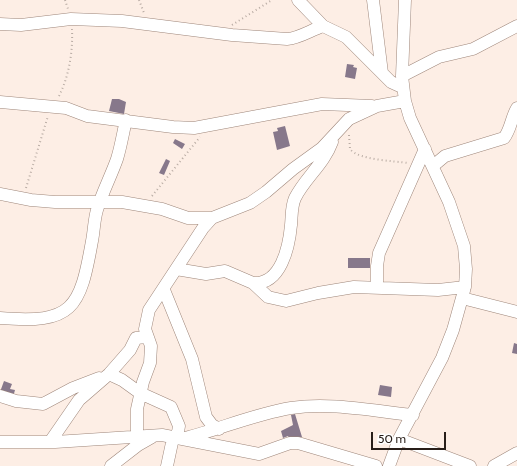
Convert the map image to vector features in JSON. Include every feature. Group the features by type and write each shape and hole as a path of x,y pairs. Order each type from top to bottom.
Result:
{"street":[{"path":"298,0 323,26 346,37 395,85 439,57 473,49 517,26"},
{"path":"374,0 382,73"},
{"path":"389,466 399,439 413,415 445,351 453,330 463,293 466,269 464,246 449,202 410,118 405,101 402,81 405,0"},
{"path":"0,24 21,25 71,19 130,21 218,33 287,39 295,38 308,30 323,26"},
{"path":"0,102 66,108 87,116 173,127 194,128 322,104 377,106 405,101"},
{"path":"0,194 22,199 55,202 122,202 162,209 188,218 212,218 250,203 322,148 349,120 377,106"},
{"path":"433,166 446,156 463,149 493,143 504,138 510,130 513,116 517,108"},
{"path":"0,318 35,320 48,318 67,309 75,302 79,295 85,273 100,202 116,160 126,120"},
{"path":"253,283 266,281 278,271 284,255 291,226 293,204 300,190 323,159 334,135"},
{"path":"377,288 377,266 379,253 425,149"},
{"path":"137,437 137,409 140,393 150,363 151,346 145,329 149,310 164,290 198,234 212,218"},
{"path":"176,269 206,274 222,270 253,283 268,297 286,301 347,288 438,290 463,293 517,312"},
{"path":"164,290 192,359 206,417 212,425 219,429"},
{"path":"50,442 79,400 107,375 130,350 136,338 147,337"},
{"path":"0,396 16,401 43,404 73,388 107,375 122,380 140,393 171,407 179,426 177,438 167,466"},
{"path":"177,438 219,429 267,413 292,408 313,406 413,415"},
{"path":"0,442 50,442 155,436 177,438 259,454 290,443 298,443 376,466"},
{"path":"110,466 138,445 155,436"},
{"path":"399,439 470,466"},
{"path":"494,466 517,453"}],"path":[{"path":"218,33 272,0"},
{"path":"22,199 42,133 52,107 62,90 67,75 73,42 71,19"},
{"path":"349,120 349,144 352,152 378,159 419,164"},
{"path":"144,207 200,137 206,126"}],"building":[{"path":"347,64 354,65 353,67 357,68 355,79 345,77"},
{"path":"112,99 119,99 126,102 124,114 109,111"},
{"path":"285,126 290,146 277,150 273,132 278,131 277,128"},
{"path":"175,139 185,144 182,149 173,143"},
{"path":"166,159 170,161 164,175 159,173"},
{"path":"348,258 370,258 370,268 348,268"},
{"path":"514,343 517,344 517,354 512,353"},
{"path":"4,381 12,384 10,389 15,390 13,397 0,392"},
{"path":"380,385 392,387 391,397 378,395"},
{"path":"295,414 302,437 290,440 288,436 283,438 281,431 293,425 291,415"}]}
